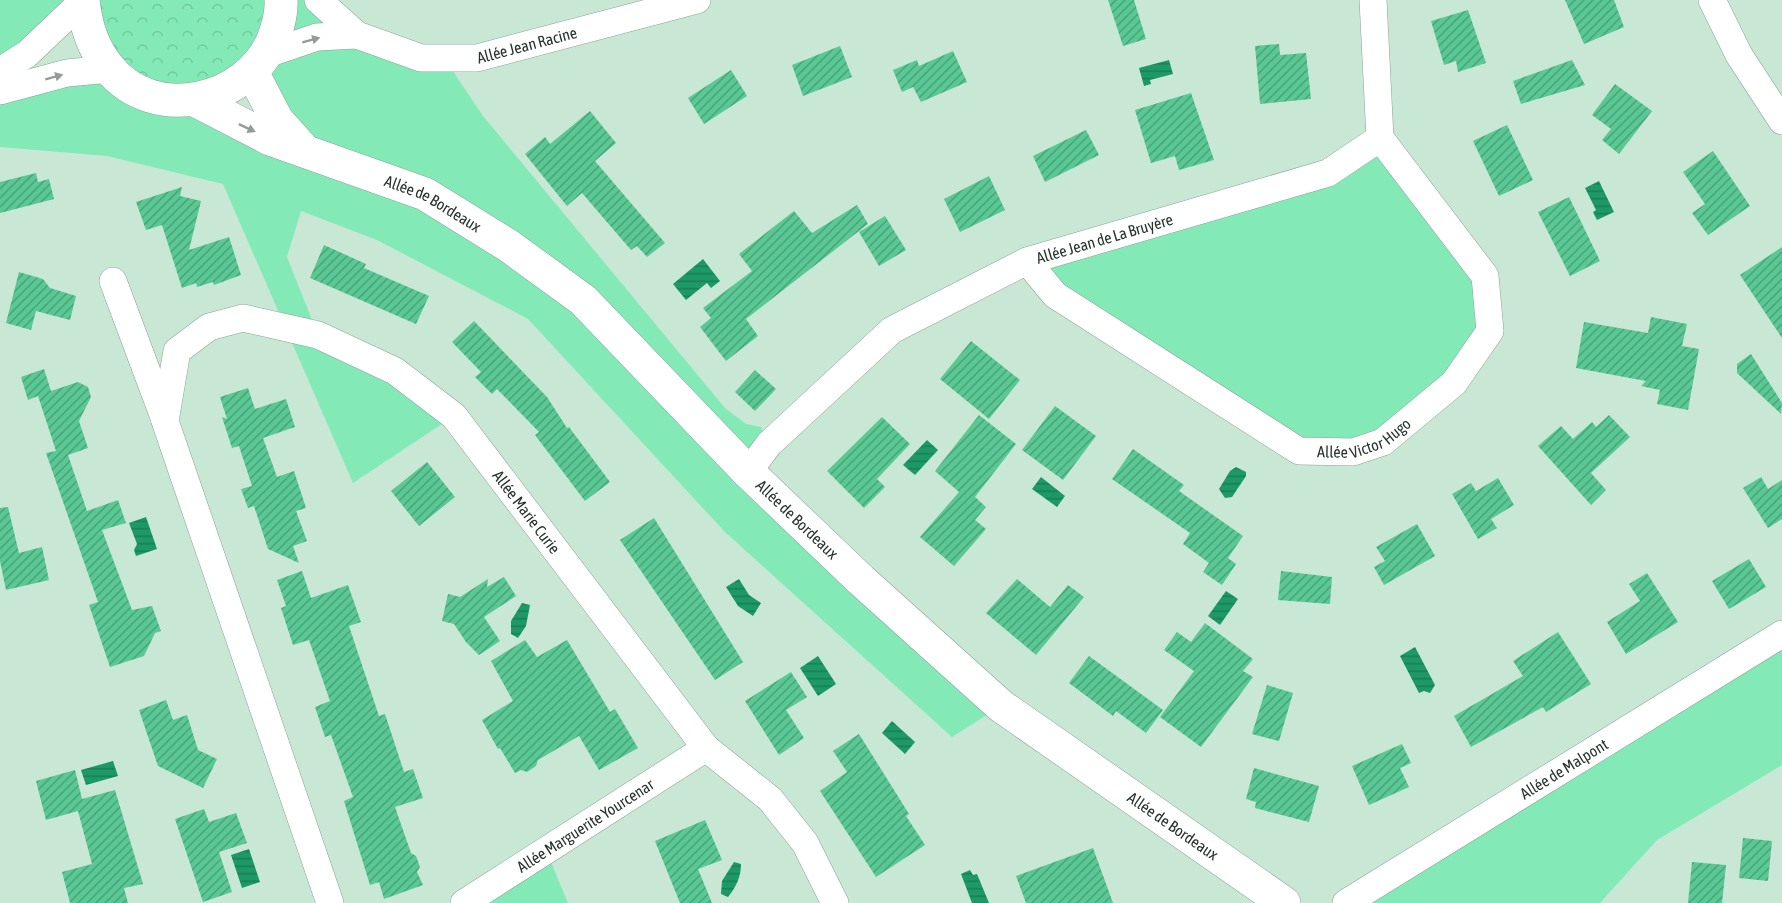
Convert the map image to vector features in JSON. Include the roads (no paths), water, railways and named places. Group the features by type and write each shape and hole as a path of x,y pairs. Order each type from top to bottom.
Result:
{"main road":[{"path":"83,0 86,25 92,41 110,69 135,88 157,98 195,100 226,91 259,63 279,25 281,0"},
{"name":"Allée de Bordeaux","path":"259,63 277,120 306,153"},
{"name":"Allée de Bordeaux","path":"195,100 234,122 306,153 424,194 509,246 583,300 748,472 861,580 1001,706 1284,903"}],"street":[{"path":"0,71 27,54 83,0"},
{"name":"Allée Jean Racine","path":"318,0 357,35 421,58 477,58 661,5 697,0"},
{"path":"1373,0 1380,138"},
{"path":"1712,0 1739,55 1782,121"},
{"name":"Allée Jean Racine","path":"259,63 316,37 357,35"},
{"path":"0,91 67,73 110,69"},
{"name":"Allée Jean de La Bruyère","path":"748,472 769,444 892,330 1027,261 1328,173 1380,138"},
{"name":"Allée Victor Hugo","path":"1027,261 1055,295 1299,451 1353,452 1383,442 1454,383 1490,332 1485,276 1380,138"},
{"name":"Allée Marie Curie","path":"113,281 165,421 330,903"},
{"name":"Allée Marie Curie","path":"165,421 177,351 209,327 243,318 327,338 395,371 454,416 706,748 770,799 805,843 835,903"},
{"name":"Allée de Malpont","path":"1346,903 1782,634"},
{"name":"Allée Marguerite Yourcenar","path":"464,903 706,748"}]}
